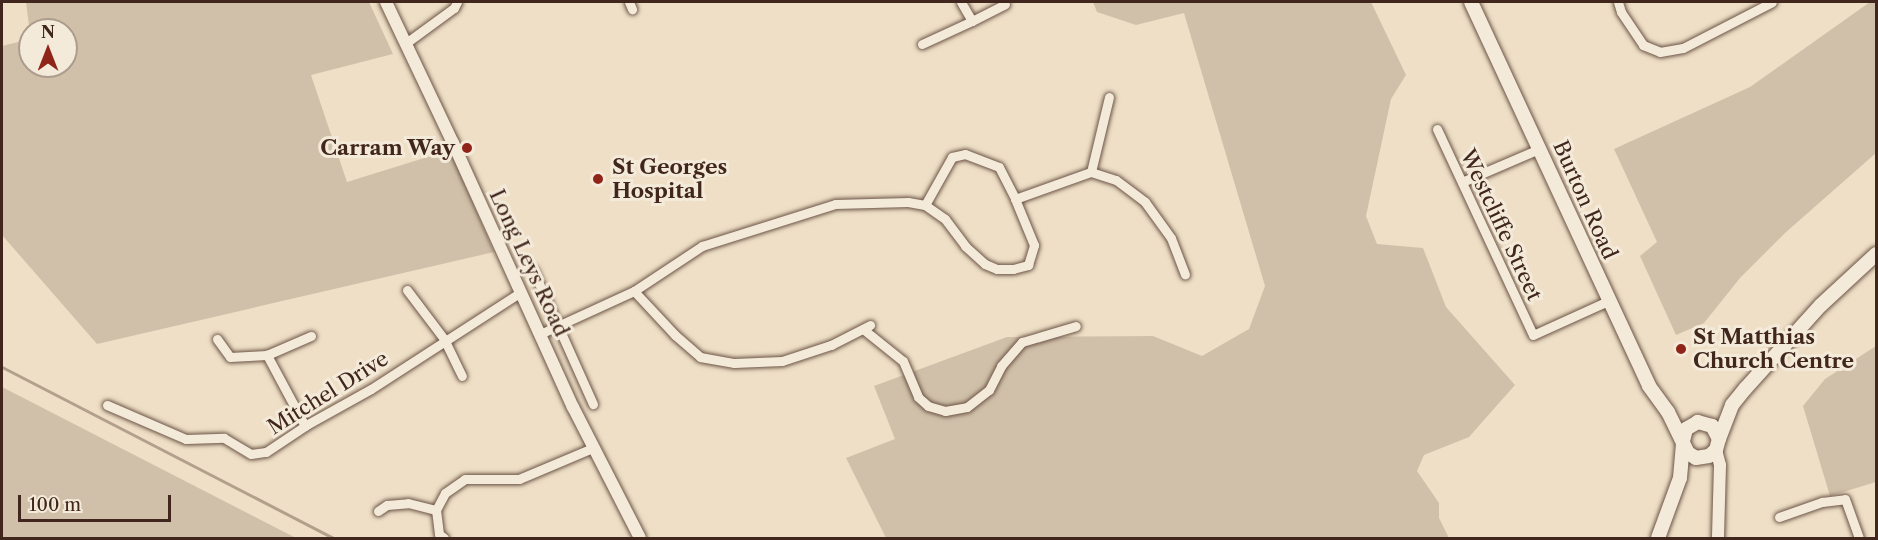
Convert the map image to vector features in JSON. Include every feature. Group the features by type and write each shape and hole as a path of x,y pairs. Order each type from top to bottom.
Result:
{"main road":[{"name":"Burton Road","path":"1471,2 1646,382 1668,412 1683,443"},
{"path":"1658,538 1680,478 1686,429 1732,405 1821,305 1876,254"},
{"path":"1680,478 1718,445 1732,405"},
{"path":"1668,412 1716,429 1718,445"},
{"path":"1683,443 1692,456 1702,458"}],"street":[{"name":"Long Leys Road","path":"386,2 573,407 640,538"},
{"path":"406,44 454,8 457,2"},
{"path":"961,2 972,21"},
{"path":"1618,2 1621,12 1643,45 1660,52 1682,49 1772,2"},
{"path":"922,44 1005,4"},
{"path":"1091,172 1109,97"},
{"name":"Westcliffe Street","path":"1437,129 1533,335 1608,301"},
{"path":"1462,182 1539,149"},
{"path":"540,334 634,291 702,246 835,204 908,202 925,205 945,219 965,246 985,264 997,269 1013,269 1028,265 1034,245 999,167 965,154 952,157 925,205"},
{"path":"1015,199 1091,172 1116,180 1145,202 1171,238 1185,274"},
{"path":"533,270 593,404"},
{"path":"407,290 444,339 462,376"},
{"path":"634,291 675,335 700,357 734,363 782,361 831,345 866,327 903,361 918,397 927,406 945,411 967,407 989,390 1001,366 1022,342 1076,326"},
{"name":"Mitchel Drive","path":"107,405 186,439 224,438 251,454 266,452 305,426 371,389 444,339 521,292"},
{"path":"217,339 230,357 267,356 311,336"},
{"path":"267,356 305,426"},
{"path":"1718,445 1718,538"},
{"path":"444,538 439,534 436,510 445,493 465,480 519,479 595,447"},
{"path":"1702,458 1719,482"},
{"path":"1779,517 1822,502 1845,499 1859,538"},
{"path":"378,511 387,505 408,503 436,510"}],"shaded area":[{"path":"26,2 369,2 393,54 311,75 347,182 450,150 494,252 97,344 2,235 2,46 18,42 18,78 78,78 78,18 28,18"},
{"path":"1093,2 1371,2 1406,75 1391,99 1366,216 1377,244 1423,248 1446,307 1515,385 1469,437 1424,455 1417,471 1439,503 1439,518 1449,538 886,538 846,458 895,439 874,386 1007,337 1153,336 1202,356 1249,329 1265,286 1184,13 1136,25 1097,12"},
{"path":"1870,2 1876,2 1876,153 1785,233 1740,278 1704,323 1676,335 1640,256 1657,242 1614,149 1750,87"},
{"path":"1876,346 1876,482 1830,496 1803,406 1825,379"},
{"path":"2,387 296,538 2,538"}],"waterway":[{"path":"2,367 333,538"}],"place":[{"name":"Carram Way","path":"467,148"},
{"name":"St Georges Hospital","path":"598,179"},
{"name":"St Matthias Church Centre","path":"1681,349"}]}
